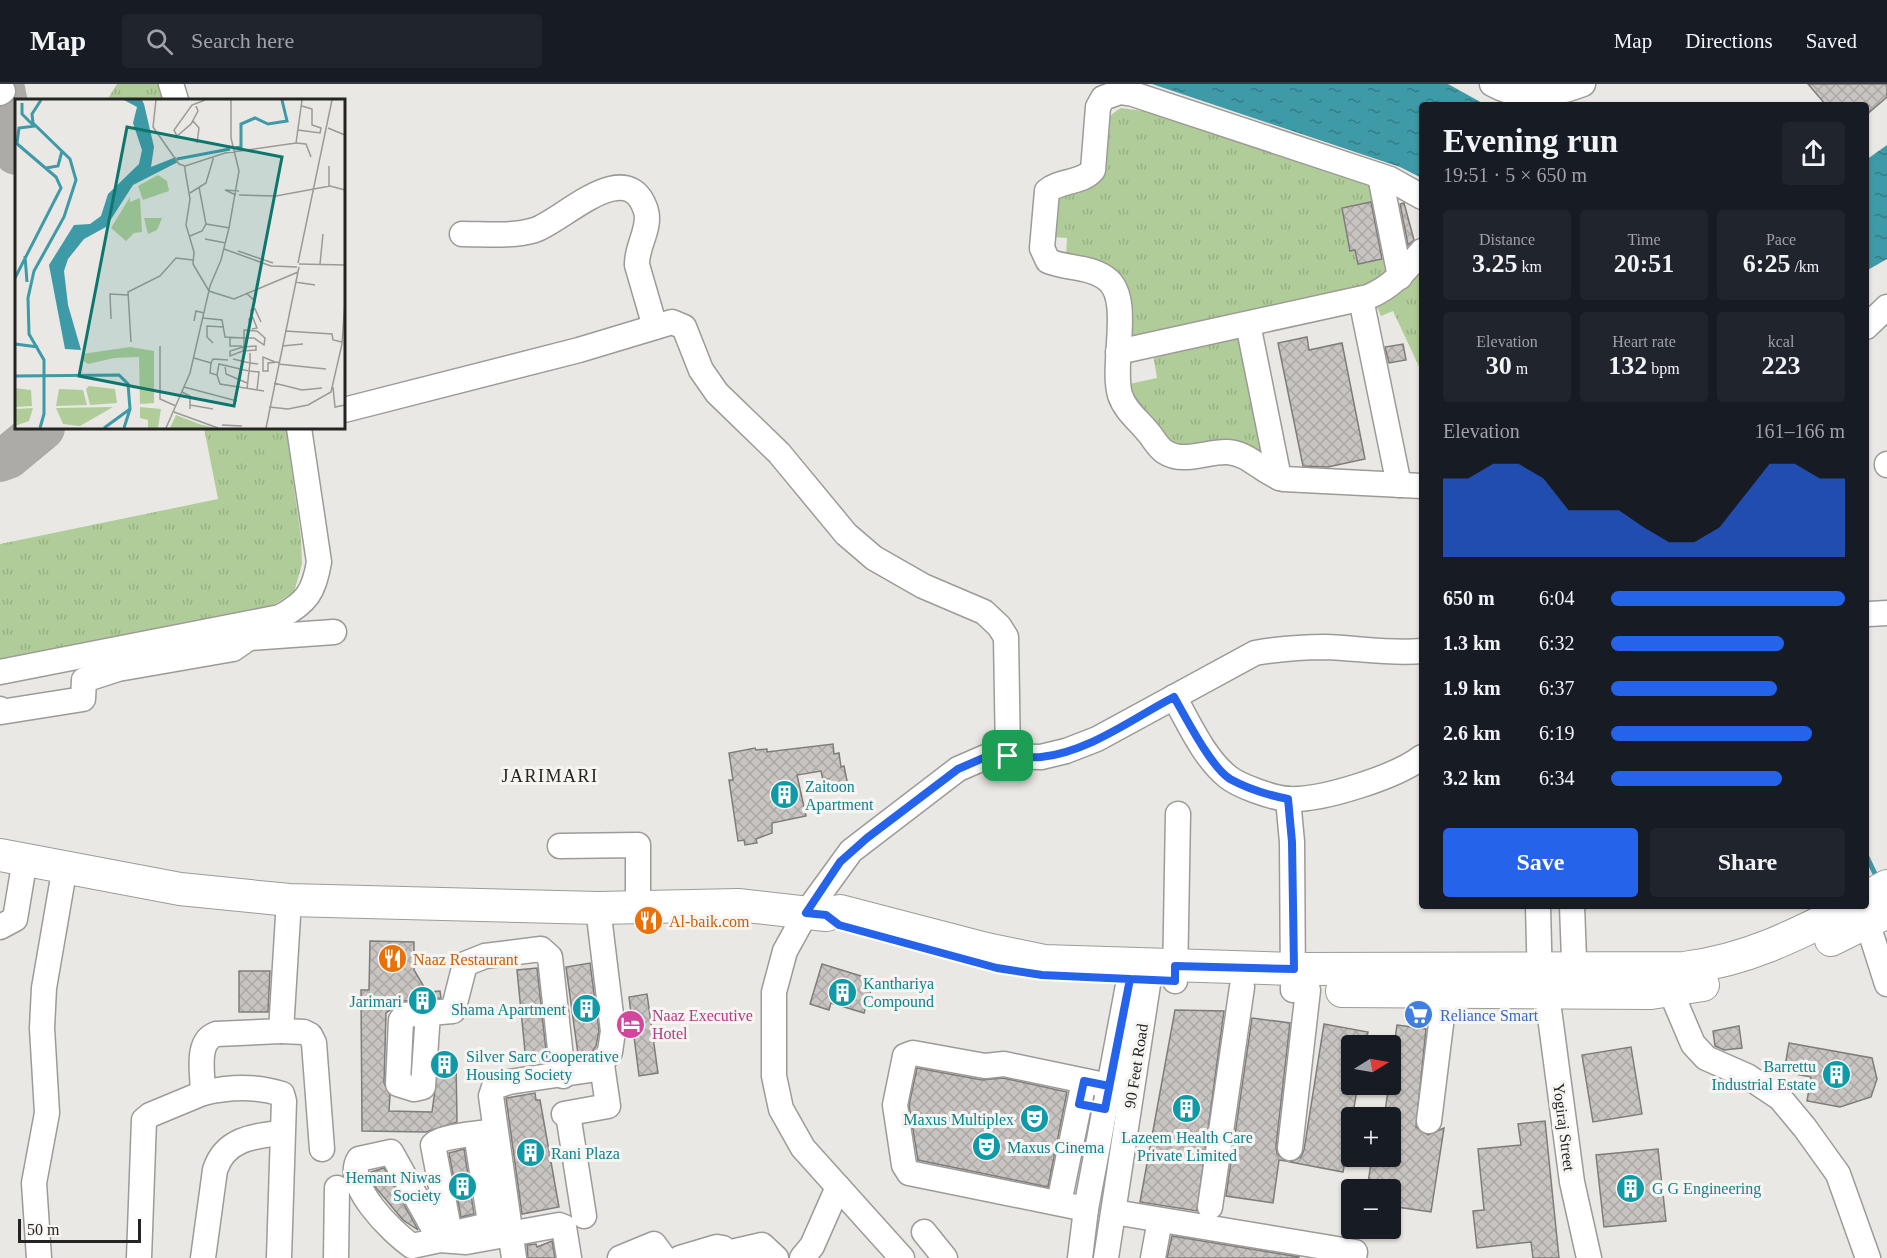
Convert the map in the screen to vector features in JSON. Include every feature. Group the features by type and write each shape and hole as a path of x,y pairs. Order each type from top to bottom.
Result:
{"main road":[{"path":"13,857 180,889 289,900 598,908 738,905 816,914 839,925 997,968 1042,975 1152,973 1445,992 1555,984 1720,964 1792,960 1869,910 1887,886"},
{"path":"1152,973 1242,987 1298,983 1555,984 1670,990 1719,983 1750,964"}],"street":[{"path":"171,84 176,99"},
{"path":"1492,84 1515,99 1560,93 1583,84"},
{"path":"1361,299 1410,485 1279,478 1237,453 1226,452 1185,457 1165,452 1127,409 1121,398 1117,376 1120,306 1114,285 1098,274 1048,261 1042,248 1047,191 1061,183 1090,175 1093,170 1096,118 1103,99 1120,92 1380,176 1419,195"},
{"path":"1380,176 1400,277"},
{"path":"462,234 519,234 552,222 602,190 625,188 637,194 646,212 646,225 637,255 656,327"},
{"path":"1118,352 1361,299 1385,290 1400,277 1419,255"},
{"path":"1869,324 1887,307"},
{"path":"345,410 672,322 684,327 701,370 717,393 779,453 846,534 867,552 923,586 984,612 999,626 1006,637 1008,756"},
{"path":"1248,324 1279,478"},
{"path":"0,672 280,617 300,607 315,581 319,561 299,429"},
{"path":"0,709 1,712 83,699 84,680 118,669 233,649 249,638 334,632"},
{"path":"902,1258 803,1148 776,1095 774,992 778,972 785,951 816,914 840,862 867,838 958,769 988,756 1041,757 1066,751 1097,738 1255,653 1285,648 1327,647 1365,651 1419,651"},
{"path":"1174,697 1203,747 1228,778 1263,794 1288,799 1340,791 1387,777 1419,759"},
{"path":"1288,799 1298,983 1290,1148"},
{"path":"1152,973 1178,814"},
{"path":"560,846 638,845 638,907"},
{"path":"0,927 15,919 13,857"},
{"path":"39,1258 34,1183 47,1113 42,1028 44,988 65,867"},
{"path":"281,1031 289,900"},
{"path":"445,1246 391,1152 359,1159 356,1167 364,1197 392,1232 413,1252 445,1246 472,1235 490,1222 486,1132 490,1096 494,1087 509,1082 563,1076 597,1069 610,1052 612,1031 598,908"},
{"path":"1539,909 1555,984"},
{"path":"1555,984 1571,909"},
{"path":"1869,910 1887,984"},
{"path":"428,1013 453,1011 465,964 485,956 541,949 550,957 563,1076"},
{"name":"90 Feet Road","path":"1080,1258 1086,1209 1107,1097 1152,973"},
{"name":"90 Feet Road","path":"1106,1258 1152,973"},
{"name":"Yogiraj Street","path":"1555,984 1572,1182 1588,1258"},
{"path":"1210,1207 1242,987"},
{"path":"1670,990 1693,1044 1706,1058 1747,1076 1780,1098 1805,1128 1838,1174 1868,1258"},
{"path":"1429,1121 1445,992"},
{"path":"203,1093 202,1046 208,1037 281,1031 304,1032 310,1035 314,1043 322,1149"},
{"path":"1086,1209 909,1173 904,1165 895,1105 903,1060 908,1054 913,1053 985,1066 1004,1064 1081,1092 1107,1097"},
{"path":"584,1216 566,1114 608,1106 602,1065"},
{"path":"139,1258 144,1120 150,1115 203,1093 219,1089 251,1089 282,1094 284,1101 279,1258"},
{"path":"1059,1203 1081,1092"},
{"path":"486,1132 514,1258"},
{"path":"486,1132 437,1140 432,1145 448,1231 453,1234 472,1235 510,1233 562,1225 569,1258"},
{"path":"203,1258 215,1170 219,1157 241,1139 282,1133"},
{"path":"802,1258 812,1246 838,1187"},
{"path":"336,1258 337,1188"},
{"path":"1114,1212 1355,1252 1354,1258"},
{"path":"1153,1258 1160,1220"},
{"path":"924,1232 945,1258"},
{"path":"620,1258 654,1244 664,1258"},
{"path":"680,1258 717,1247 723,1248 727,1256 762,1245 776,1258"}],"green space":[{"path":"117,84 163,84 168,99 108,99"},
{"path":"1121,108 1151,112 1369,186 1375,201 1342,208 1350,251 1355,250 1358,264 1386,258 1388,274 1367,286 1138,337 1131,334 1127,310 1066,258 1067,238 1052,237 1055,197 1081,184 1100,131 1112,114"},
{"path":"1419,270 1419,367 1393,311 1381,316 1375,303"},
{"path":"1241,336 1268,464 1173,446 1136,404 1129,384 1157,378 1153,355"},
{"path":"204,429 286,429 301,538 302,564 294,592 273,605 0,664 0,544 218,499"}],"water":[{"path":"1152,84 1448,84 1481,102 1419,102 1419,176 1400,167"},
{"path":"1887,145 1887,259 1869,269 1869,158"}],"building":[{"path":"1808,84 1887,84 1887,97 1869,112 1869,102 1823,102"},
{"path":"1371,202 1382,259 1358,264 1355,250 1350,251 1342,208"},
{"path":"1404,203 1414,240 1408,245 1400,204"},
{"path":"1307,337 1309,350 1342,343 1365,459 1328,467 1303,466 1278,343"},
{"path":"1403,344 1406,360 1389,363 1385,347"},
{"name":"Zaitoon Apartment","path":"833,744 834,754 839,753 841,767 844,766 848,786 830,789 829,779 823,780 821,771 797,775 806,816 772,823 772,833 756,839 757,843 745,845 744,840 738,841 729,780 733,780 729,753 755,748 756,750 767,749 767,752"},
{"name":"Silver Sarc Cooperative Housing Society","path":"370,941 414,942 414,970 427,992 440,991 441,998 403,1001 386,1013 384,1083 390,1095 389,1111 432,1112 439,1060 456,1060 457,1122 426,1132 362,1131 361,990 369,990"},
{"name":"Shama Apartment","path":"590,963 599,1031 596,1046 592,1052 578,1054 566,967"},
{"name":"Kanthariya Compound","path":"822,964 874,980 864,1013 831,1003 829,1010 810,1004"},
{"path":"537,968 547,1060 526,1062 517,970"},
{"path":"239,971 270,971 268,1012 239,1012"},
{"path":"647,994 658,1073 639,1076 629,997"},
{"name":"Lazeem Health Care Private Limited","path":"1175,1010 1224,1011 1197,1211 1140,1202"},
{"path":"1252,1018 1290,1023 1276,1146 1277,1154 1286,1161 1279,1160 1273,1203 1226,1196"},
{"path":"1324,1024 1368,1032 1367,1035 1341,1035 1341,1095 1356,1095 1354,1107 1341,1107 1341,1167 1344,1167 1343,1172 1290,1162 1301,1157"},
{"path":"1397,1025 1426,1029 1416,1127 1428,1135 1444,1128 1431,1212 1401,1208 1401,1179 1369,1179 1370,1167 1401,1167 1401,1107 1386,1107 1387,1095 1401,1095 1401,1035 1396,1035"},
{"path":"1739,1026 1742,1048 1724,1050 1715,1046 1713,1031"},
{"name":"Barrettu Industrial Estate","path":"1789,1043 1872,1058 1877,1079 1871,1097 1840,1107 1807,1101 1811,1077 1784,1072"},
{"path":"1631,1047 1642,1114 1593,1122 1582,1055"},
{"name":"Maxus Cinema","path":"917,1068 982,1080 1003,1078 1067,1092 1048,1187 918,1160 909,1105"},
{"name":"Rani Plaza","path":"535,1093 536,1100 540,1100 559,1207 522,1214 506,1098"},
{"path":"1545,1121 1559,1258 1533,1258 1531,1242 1477,1248 1473,1211 1484,1210 1478,1149 1521,1145 1518,1124"},
{"path":"464,1149 474,1214 461,1217 449,1153"},
{"name":"G G Engineering","path":"1658,1149 1666,1221 1604,1227 1596,1155"},
{"path":"384,1168 418,1230 403,1220 376,1188 371,1172"},
{"path":"1172,1236 1299,1257 1299,1258 1167,1258"},
{"path":"552,1241 555,1258 528,1258 527,1245 536,1244 537,1247"}],"waterway":[{"path":"1869,861 1878,880"}],"taxiway":[{"path":"2,84 15,148"},
{"path":"0,460 8,457 42,429"}],"place":[{"name":"Zaitoon Apartment","path":"784,795"},
{"name":"Al-baik.com","path":"648,921"},
{"name":"Naaz Restaurant","path":"392,959"},
{"name":"Kanthariya Compound","path":"842,992"},
{"name":"Jarimari","path":"423,1001"},
{"name":"Shama Apartment","path":"587,1009"},
{"name":"Reliance Smart","path":"1419,1015"},
{"name":"Naaz Executive Hotel","path":"631,1024"},
{"name":"Silver Sarc Cooperative Housing Society","path":"445,1065"},
{"name":"Barrettu Industrial Estate","path":"1837,1075"},
{"name":"Lazeem Health Care Private Limited","path":"1187,1109"},
{"name":"Maxus Multiplex","path":"1035,1119"},
{"name":"Maxus Cinema","path":"986,1147"},
{"name":"Rani Plaza","path":"530,1153"},
{"name":"Hemant Niwas Society","path":"462,1186"},
{"name":"G G Engineering","path":"1631,1188"}],"district":[{"name":"JARIMARI","path":"550,776"}],"route":[{"path":"1008,756 988,756 958,769 867,838 840,862 806,913 826,915 839,925 997,968 1042,975 1130,979 1105,1109 1079,1104 1084,1081 1109,1086 1130,979 1175,981 1175,966 1294,969 1292,842 1288,799 1263,794 1228,778 1203,747 1174,697 1097,738 1066,751 1041,757 1008,756"}]}
